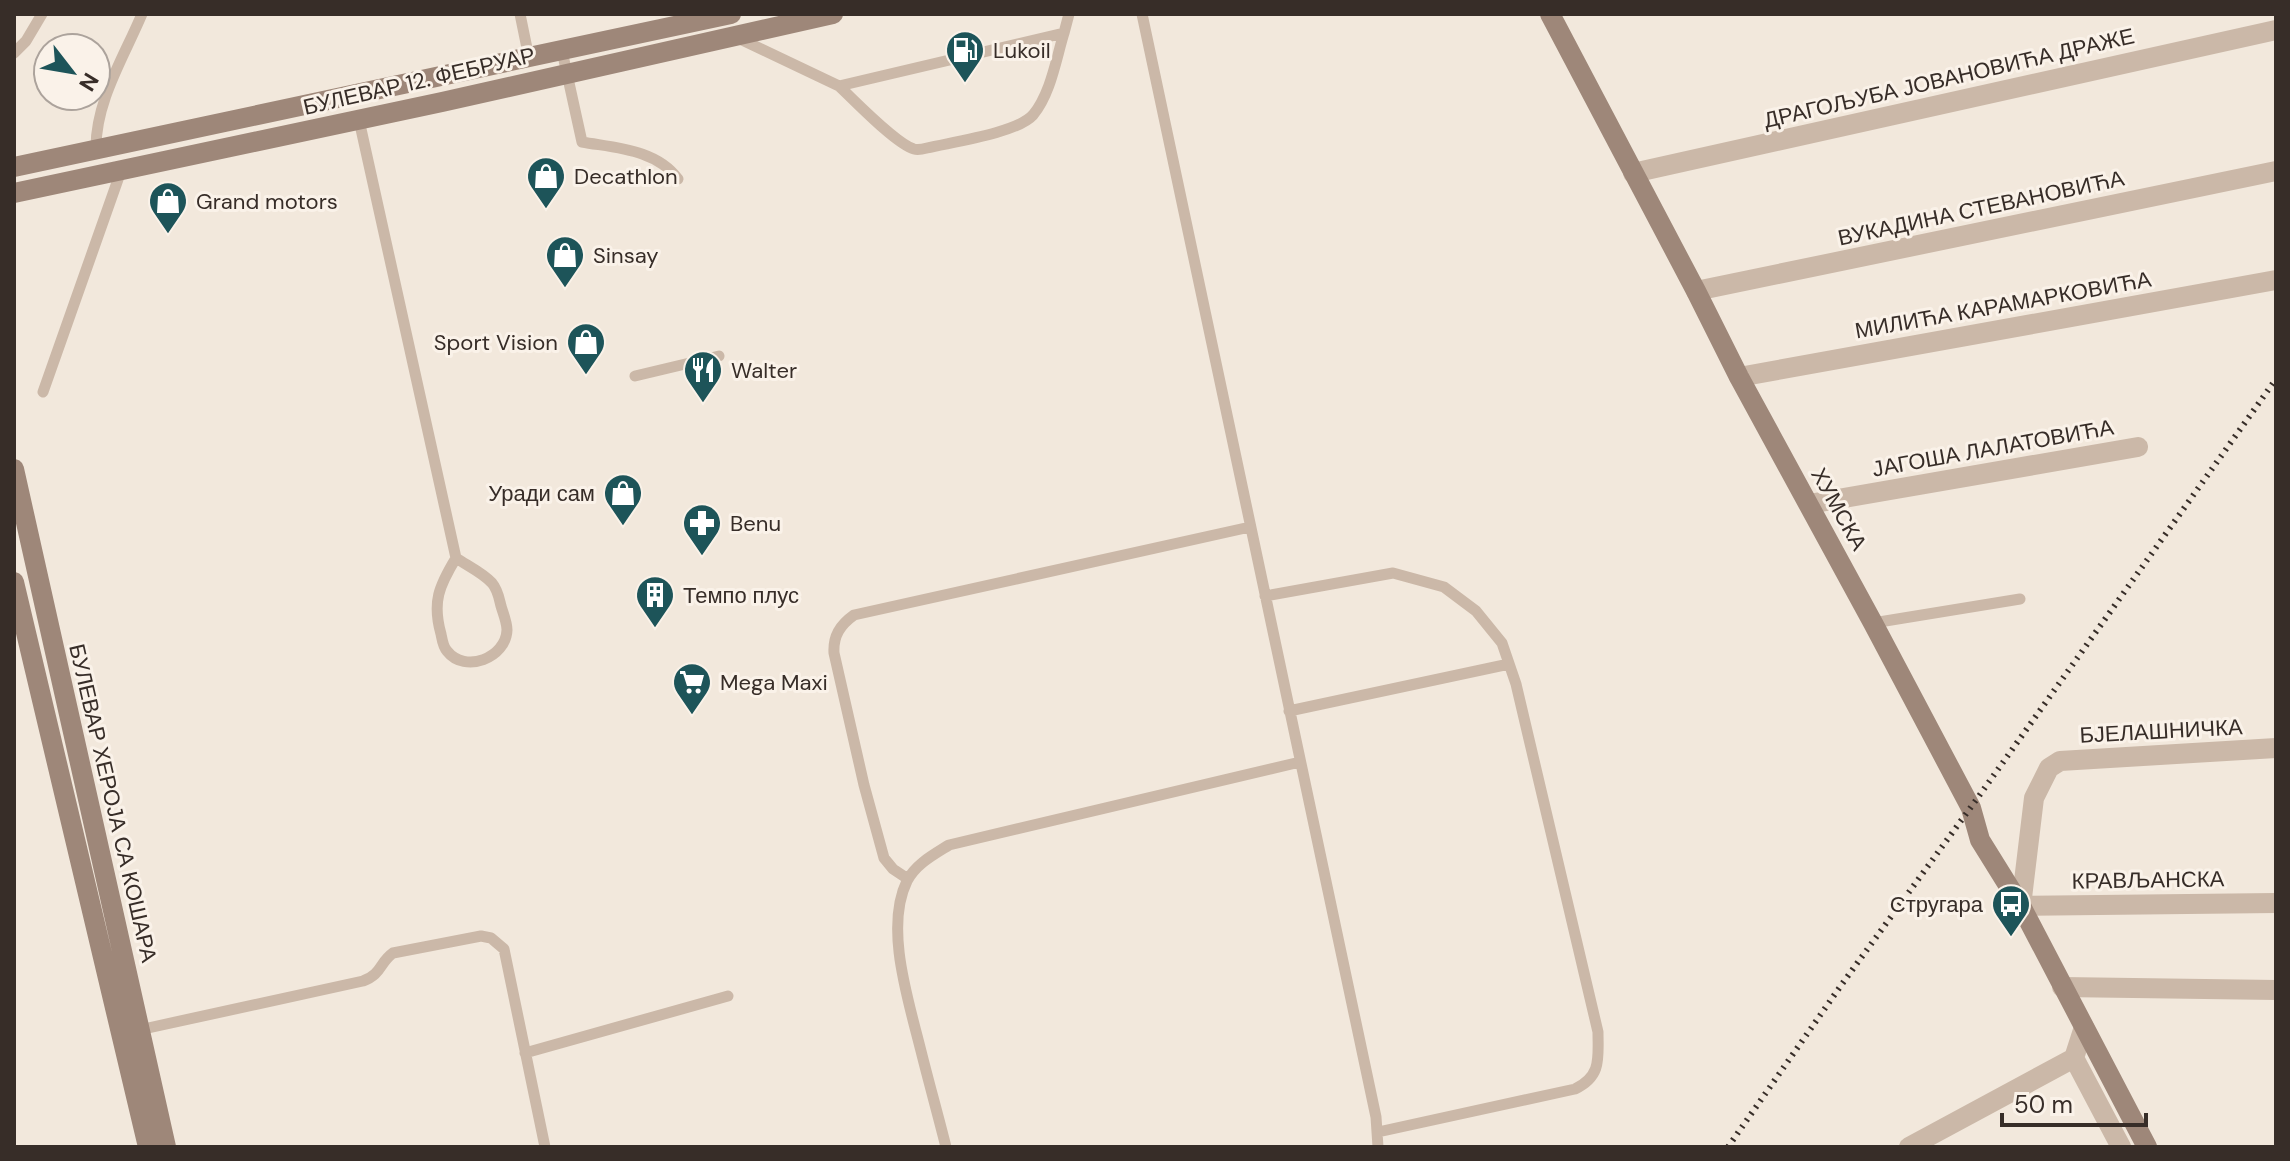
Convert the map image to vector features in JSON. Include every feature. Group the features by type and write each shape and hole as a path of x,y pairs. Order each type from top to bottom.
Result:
{"main road":[{"name":"БУЛЕВАР 12. ФЕБРУАР","path":"14,167 731,14"},
{"name":"БУЛЕВАР 12. ФЕБРУАР","path":"14,193 833,14"},
{"name":"ХУМСКА","path":"1550,14 1739,377 1971,808 1980,840 2021,906 2147,1147"},
{"name":"БУЛЕВАР ХЕРОЈА СА КОШАРА","path":"14,469 166,1147"},
{"name":"БУЛЕВАР ХЕРОЈА СА КОШАРА","path":"14,582 19,630 148,1147"}],"street":[{"name":"ДРАГОЉУБА ЈОВАНОВИЋА ДРАЖЕ","path":"1633,173 2276,30"},
{"name":"ВУКАДИНА СТЕВАНОВИЋА","path":"1696,291 2276,171"},
{"name":"МИЛИЋА КАРАМАРКОВИЋА","path":"1739,377 2276,280"},
{"name":"ЈАГОША ЛАЛАТОВИЋА","path":"1809,504 2138,447"},
{"name":"БЈЕЛАШНИЧКА","path":"2021,906 2034,798 2049,768 2060,761 2276,748"},
{"name":"КРАВЉАНСКА","path":"2021,906 2276,903"},
{"path":"2062,987 2276,990"},
{"path":"1909,1147 2074,1058 2084,1027"},
{"path":"2074,1058 2121,1147"}],"lane":[{"path":"14,53 26,41 42,14"},
{"path":"96,150 95,131 99,113 142,14"},
{"path":"520,14 529,58"},
{"path":"734,36 839,86 886,129 916,150 1016,127 1031,117 1047,87 1069,14"},
{"path":"1142,14 1378,1132 1378,1147"},
{"path":"839,86 1064,33"},
{"path":"562,51 582,142 629,149 651,157 673,171 678,179"},
{"path":"359,120 456,558 440,588 435,613 445,650 467,661 484,660 501,647 508,628 496,589 490,580 456,558"},
{"path":"43,392 121,171"},
{"path":"635,376 719,356"},
{"path":"908,879 884,858 864,785 834,653 835,637 845,621 854,615 1250,527"},
{"path":"1265,596 1393,573 1444,587 1476,611 1502,643 1516,684 1598,1032 1598,1062 1590,1082 1575,1089 1378,1132"},
{"path":"1873,623 2020,599"},
{"path":"1289,711 1509,664"},
{"path":"946,1147 909,1001 898,940 899,903 908,879 926,858 949,845 1300,762"},
{"path":"139,1030 363,981 374,977 393,953 481,936 491,938 504,949 545,1147"},
{"path":"525,1053 728,996"}],"railway":[{"path":"1728,1147 2276,379"}],"place":[{"name":"Lukoil","path":"965,84"},
{"name":"Decathlon","path":"546,210"},
{"name":"Grand motors","path":"168,235"},
{"name":"Sinsay","path":"565,289"},
{"name":"Sport Vision","path":"586,376"},
{"name":"Walter","path":"703,404"},
{"name":"Уради сам","path":"623,527"},
{"name":"Benu","path":"702,557"},
{"name":"Темпо плус","path":"655,629"},
{"name":"Mega Maxi","path":"692,716"},
{"name":"Стругара","path":"2011,938"}]}
